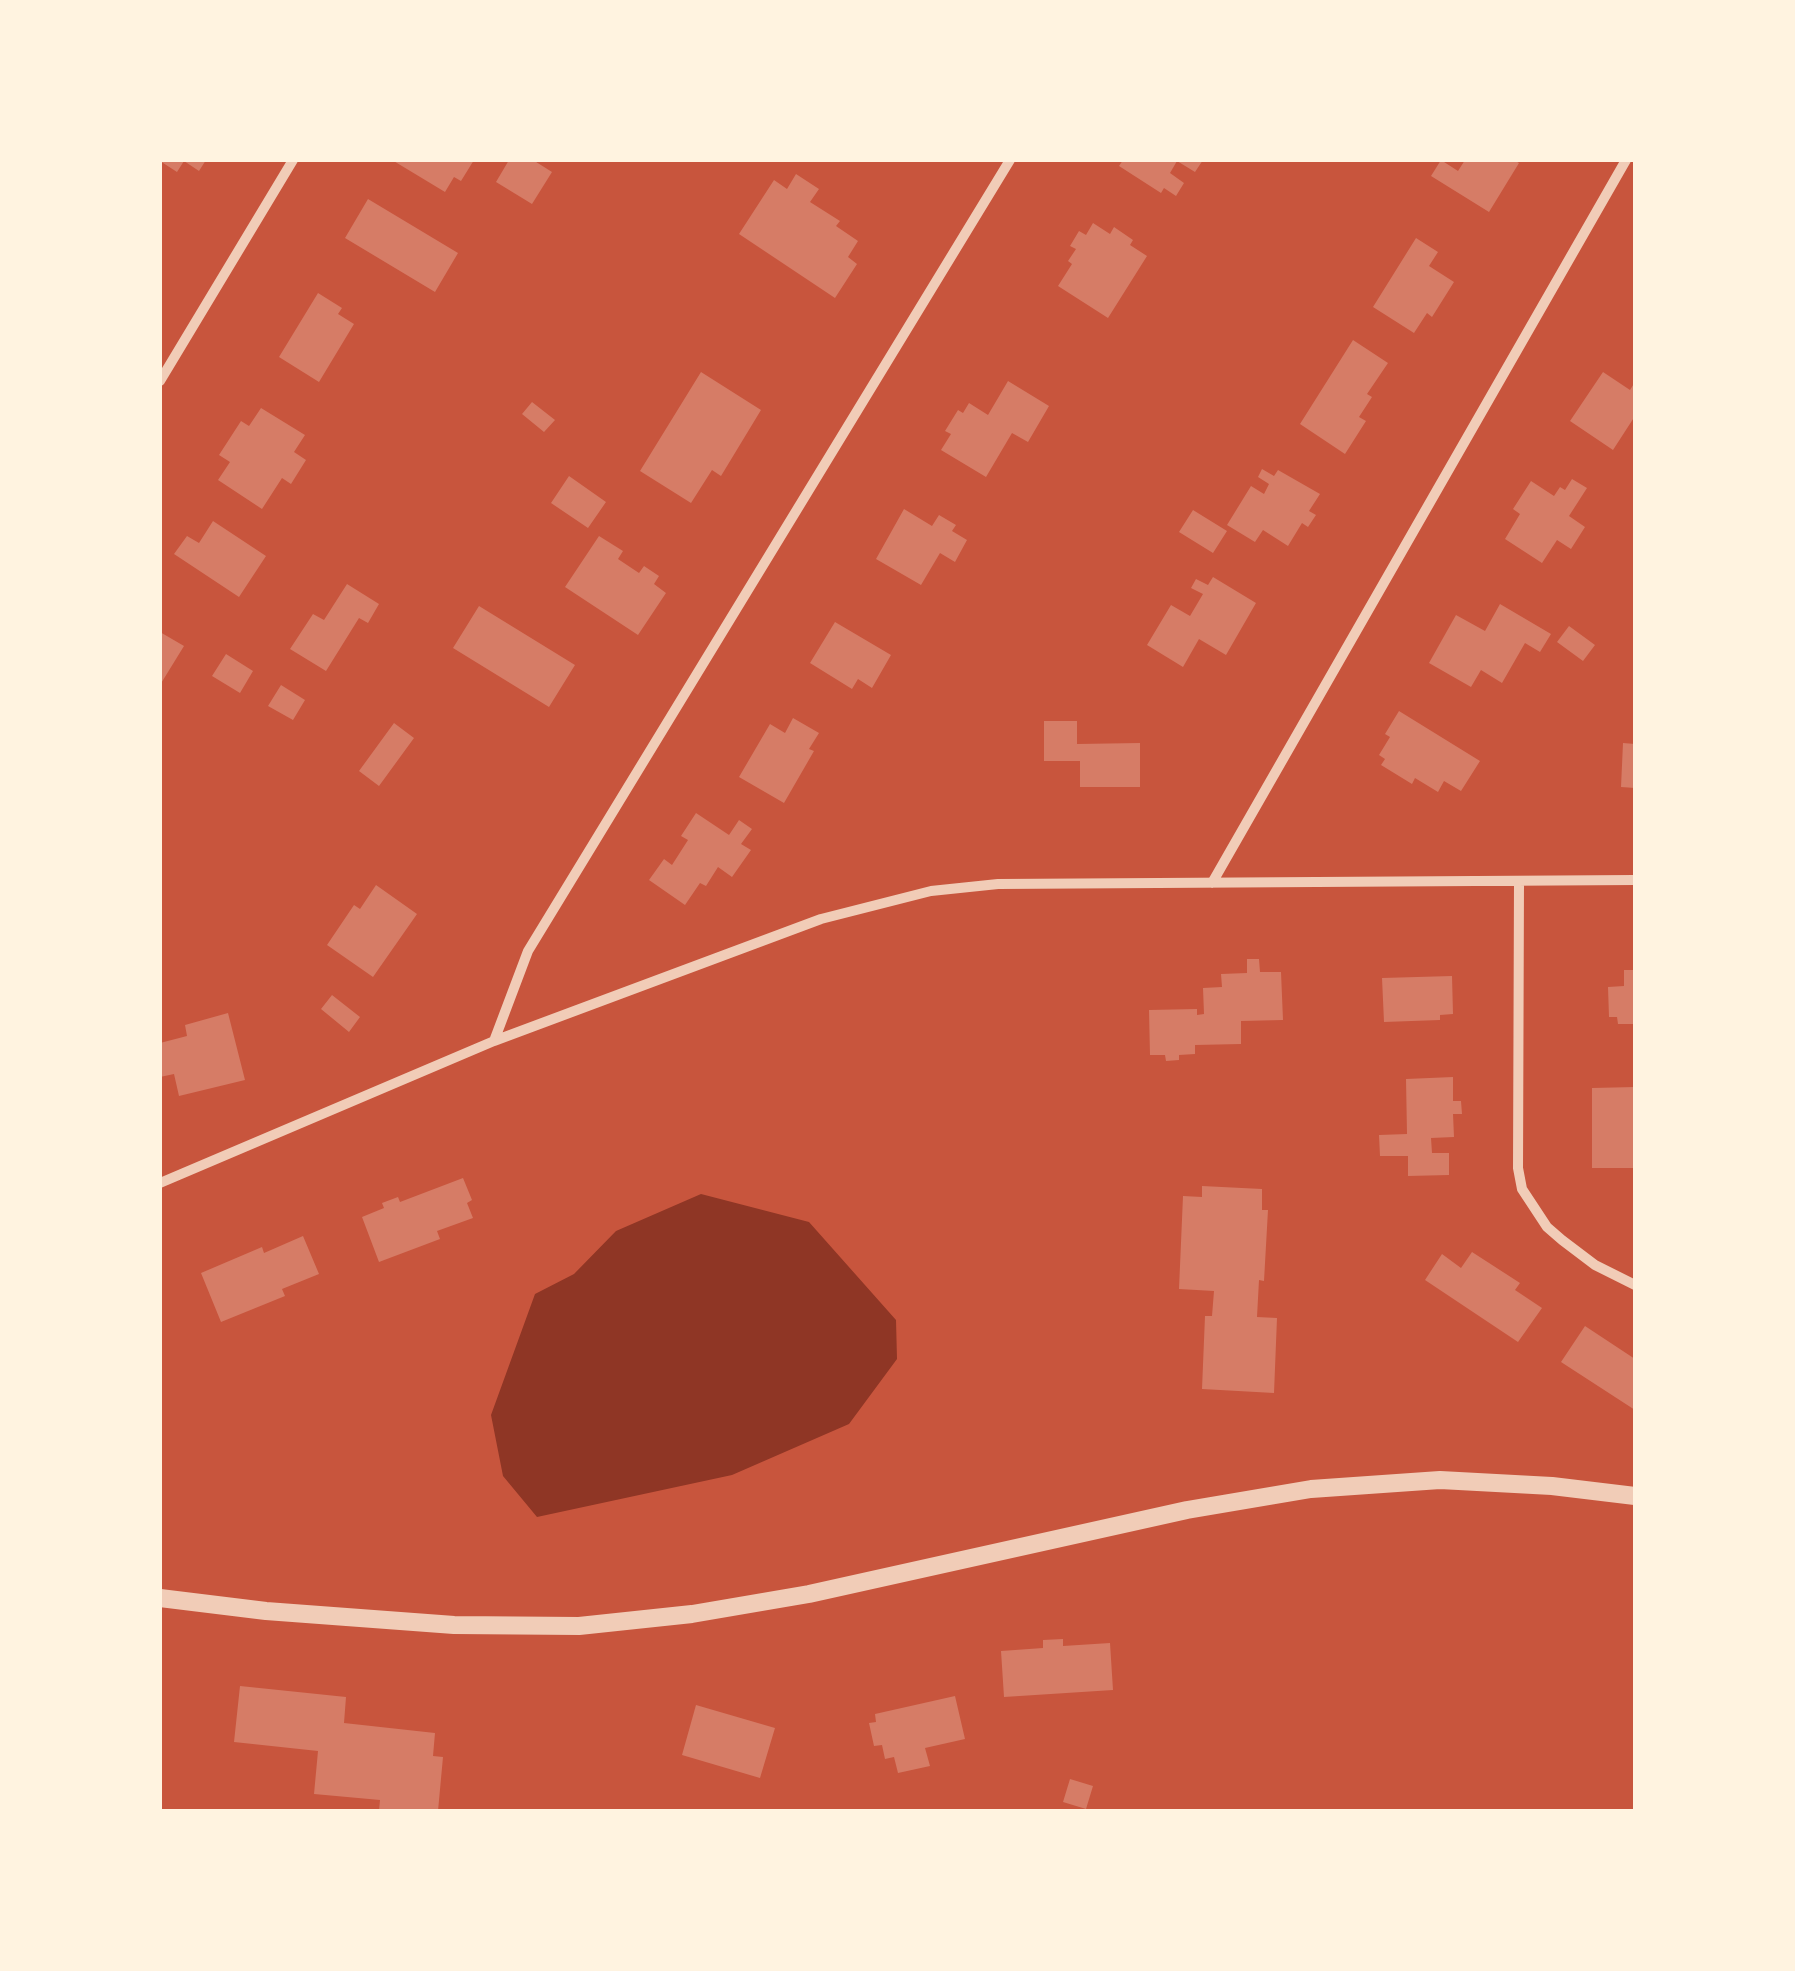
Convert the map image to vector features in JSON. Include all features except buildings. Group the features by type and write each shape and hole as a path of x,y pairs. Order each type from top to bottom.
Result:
{"street":[{"path":"160,382 293,160"},
{"path":"494,1041 528,951 1010,160"},
{"path":"1212,883 1626,160"},
{"path":"160,1183 494,1041 820,919 932,891 998,884 1635,880"},
{"path":"1519,881 1518,1168 1522,1189 1540,1218 1562,1240 1635,1286"},
{"path":"160,1598 266,1611 454,1625 579,1626 692,1614 794,1596 1186,1510 1311,1490 1440,1480 1552,1486 1635,1496"}],"shaded area":[{"path":"701,1194 809,1222 896,1320 897,1359 849,1424 732,1475 537,1517 503,1476 491,1415 535,1294 574,1274 616,1231"}]}
